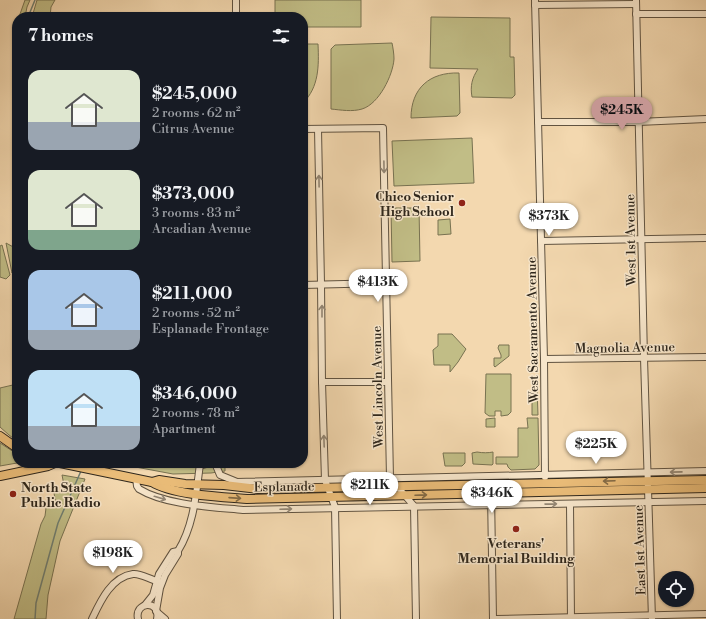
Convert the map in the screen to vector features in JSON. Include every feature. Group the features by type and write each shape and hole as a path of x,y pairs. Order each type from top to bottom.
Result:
{"main road":[{"path":"0,436 12,444"},
{"path":"0,476 38,468"},
{"name":"Esplanade","path":"86,468 136,478 152,482 160,486 196,494 247,498 405,496 491,493 545,483 648,489 706,488"},
{"name":"Esplanade","path":"152,482 159,480 197,485 224,485 258,489 326,484 396,486 577,483 647,476 706,480"}],"street":[{"path":"236,0 236,12"},
{"path":"535,2 636,2"},
{"name":"West Sacramento Avenue","path":"535,2 544,359 545,483"},
{"name":"West 1st Avenue","path":"636,2 647,476"},
{"path":"636,14 706,14"},
{"path":"538,122 638,122 706,119"},
{"name":"West Lincoln Avenue","path":"318,129 383,128 390,478"},
{"path":"308,129 318,129 322,382 326,484 335,507 337,619"},
{"path":"541,241 706,238"},
{"path":"308,285 386,283"},
{"name":"Magnolia Avenue","path":"544,359 706,357"},
{"path":"322,382 388,382"},
{"path":"157,614 160,588 165,575 178,554 178,551 190,528 195,504 199,468"},
{"path":"217,468 221,476 237,482 326,484 390,478 545,483"},
{"path":"647,476 706,471"},
{"name":"East 1st Avenue","path":"647,476 652,617"},
{"path":"136,478 137,486 142,491 160,498 243,510 335,507 706,501"},
{"path":"390,478 414,506 416,619"},
{"path":"491,493 493,619"},
{"path":"570,504 571,618"},
{"path":"138,618 140,609 153,595 159,574 174,552 178,551"},
{"path":"92,619 102,599 113,584 123,577 133,574 141,575 156,582"},
{"path":"145,605 153,606 157,614 165,619"},
{"path":"496,619 652,617 706,614"}],"shaded area":[{"path":"25,0 30,0 26,12 21,12"},
{"path":"37,0 55,0 51,7 50,12 33,12"},
{"path":"275,0 361,0 361,27 308,27 308,12 275,12"},
{"path":"431,17 510,18 510,57 514,57 515,95 512,98 472,97 472,82 478,69 430,68"},
{"path":"392,43 394,59 391,73 384,88 374,101 368,106 358,110 331,109 331,49 335,45"},
{"path":"308,44 318,44 317,76 308,97"},
{"path":"459,73 460,113 457,116 411,118 414,98 424,84 439,75"},
{"path":"472,138 474,183 394,186 392,141"},
{"path":"391,208 419,208 420,261 392,262"},
{"path":"450,219 451,234 438,235 438,220"},
{"path":"6,243 12,246 12,273"},
{"path":"2,245 10,275 6,279 0,277 0,246"},
{"path":"438,334 452,334 466,349 450,372 450,365 434,365 433,350 438,346"},
{"path":"499,345 509,345 509,356 495,367 494,358 501,358 498,348"},
{"path":"486,374 511,374 511,412 508,415 501,416 501,411 495,411 495,416 489,416 485,413"},
{"path":"12,385 12,437 0,427 0,388"},
{"path":"532,387 537,387 538,415 532,415"},
{"path":"495,418 495,427 486,427 486,419"},
{"path":"527,418 538,418 539,465 535,469 511,470 507,464 496,464 496,457 518,457 518,428 528,428"},
{"path":"0,443 12,451 12,464 0,466"},
{"path":"493,452 493,464 473,464 472,453"},
{"path":"443,453 465,453 465,463 462,466 445,466"},
{"path":"141,468 225,468 225,471 211,473 173,474"},
{"path":"62,475 85,479 60,541 48,595 46,619 14,619 41,524 45,516 46,508 56,505 54,493 65,490"}],"waterway":[{"path":"30,12 35,0"},
{"path":"35,619 36,603 58,523 81,471"}],"place":[{"name":"Chico Senior High School","path":"462,203"},
{"name":"North State Public Radio","path":"13,494"},
{"name":"Veterans' Memorial Building","path":"516,529"}]}
